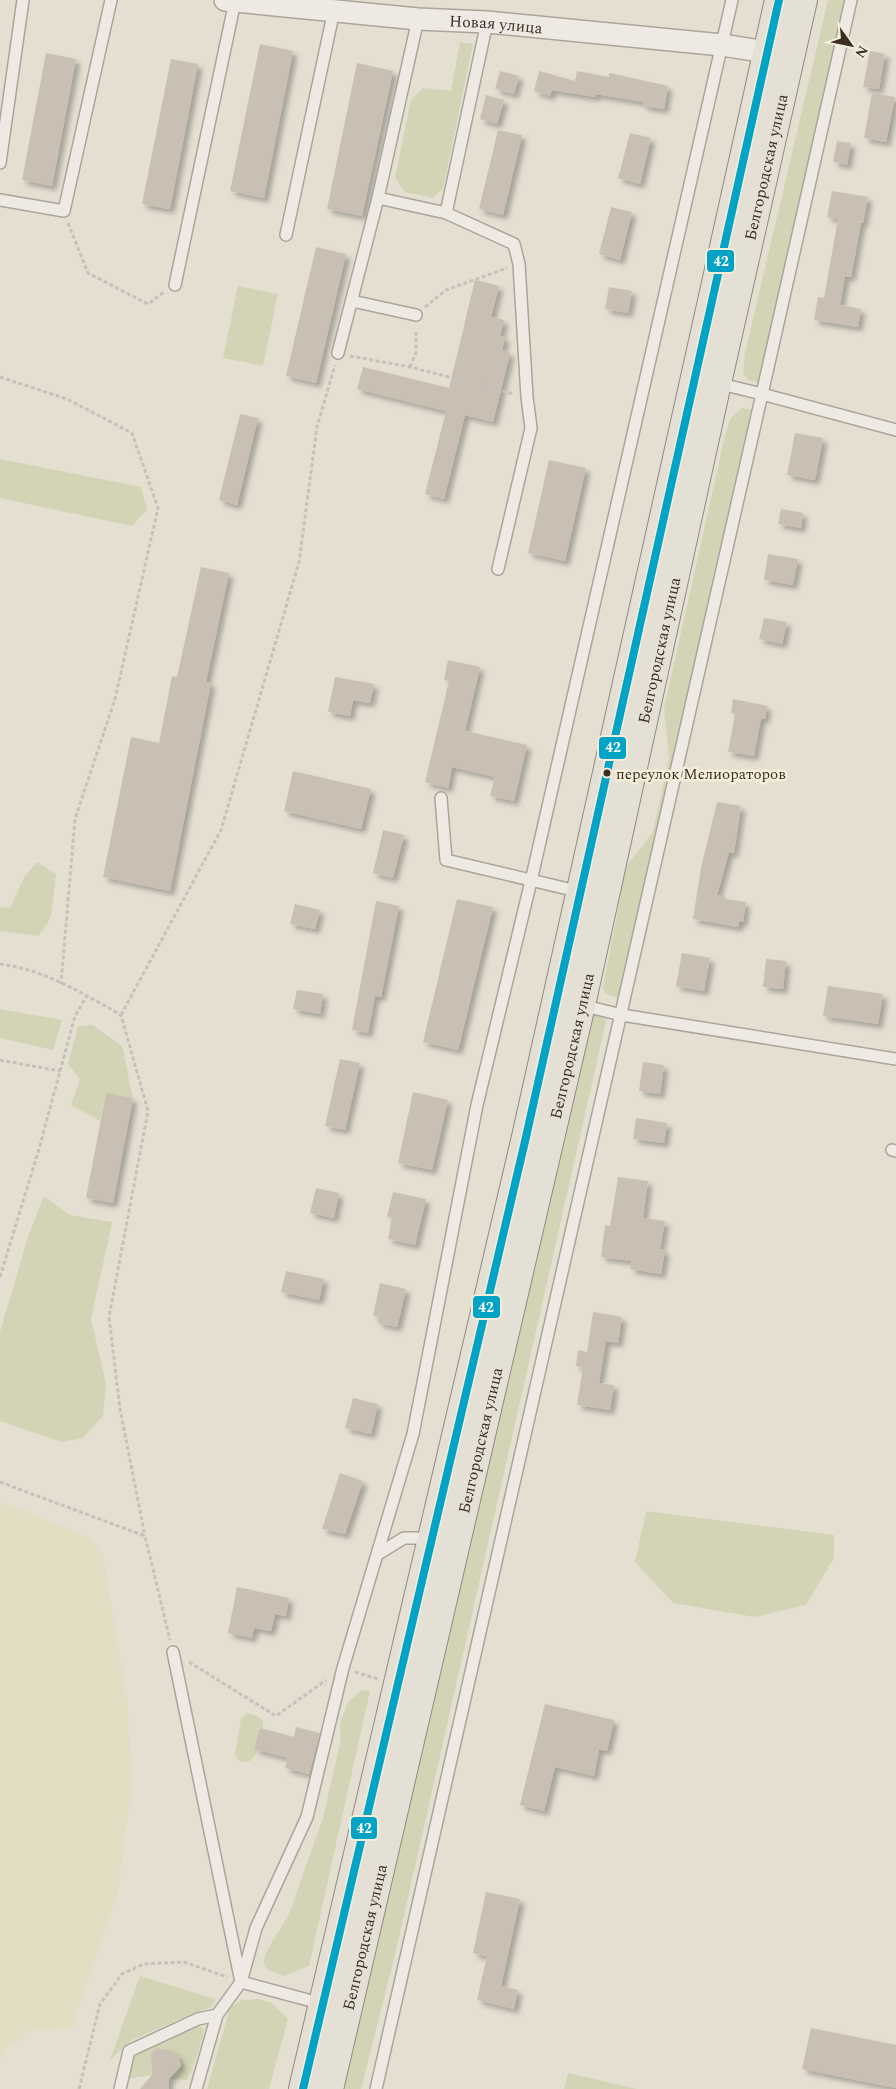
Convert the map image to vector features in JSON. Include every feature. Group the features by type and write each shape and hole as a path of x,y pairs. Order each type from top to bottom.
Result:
{"main road":[{"name":"Белгородская улица","path":"303,2089 397,1685 436,1577 431,1538 526,1137 780,0"},
{"name":"Белгородская улица","path":"329,2089 436,1577 581,1005 803,0"}],"street":[{"name":"Новая улица","path":"230,0 418,19 487,22 722,45 767,52"}],"lane":[{"path":"0,163 23,0"},
{"path":"0,200 64,211 111,0"},
{"path":"175,285 230,0"},
{"path":"196,2089 217,2015 241,1982 256,1928 307,1817 343,1668 413,1434 476,1105 532,881 732,0"},
{"path":"376,2089 622,1015 851,0"},
{"path":"286,235 334,10"},
{"path":"338,353 378,198 418,19"},
{"path":"446,213 487,22"},
{"path":"378,198 446,213 514,244 519,264 527,397 531,428 498,569"},
{"path":"352,301 416,315"},
{"path":"717,383 896,430"},
{"path":"441,798 446,860 581,892"},
{"path":"581,1005 622,1015 896,1059"},
{"path":"378,1554 404,1538 431,1538"},
{"path":"173,1652 241,1982"},
{"path":"241,1982 323,2004"},
{"path":"120,2089 129,2052 198,2018 217,2015"}],"path":[{"path":"64,211 88,273 148,304 175,285"},
{"path":"446,290 519,264"},
{"path":"397,1685 343,1668 276,1716 173,1652 145,1536 120,1409 109,1318 148,1111 121,1015 221,830 299,562 317,427 338,353 410,367 527,397"},
{"path":"0,377 68,399 132,433 158,508 115,700 75,818 61,984"},
{"path":"0,964 18,966 61,984 121,1015"},
{"path":"0,1277 39,1149 74,1016 87,996"},
{"path":"0,1060 60,1071"},
{"path":"0,1482 145,1536"},
{"path":"79,2089 100,2004 122,1974 144,1964 184,1962 241,1982"}],"shaded area":[{"path":"0,1501 90,1538 103,1555 128,1708 132,1784 117,1897 71,2029 31,2030 7,2049 0,2060"}],"green space":[{"path":"828,0 852,0 760,383 748,380 743,373 745,353"},
{"path":"460,42 473,44 443,189 432,198 405,192 395,178 411,100 423,88 451,91"},
{"path":"238,286 278,294 263,366 223,358"},
{"path":"742,408 756,410 649,895 618,998 605,993 603,987 626,867 653,832 669,758 664,709 724,440 730,419"},
{"path":"0,459 141,487 147,510 132,526 0,498"},
{"path":"37,862 56,874 51,917 39,936 0,931 0,907 10,908 25,876"},
{"path":"0,1009 62,1020 53,1050 0,1038"},
{"path":"595,1012 607,1017 395,1955 361,2089 339,2089 584,1021"},
{"path":"93,1025 122,1046 133,1098 106,1093 100,1121 71,1105 80,1079 68,1064 78,1026"},
{"path":"44,1196 70,1215 112,1222 91,1319 106,1384 103,1416 83,1438 62,1442 0,1421 0,1332 28,1237"},
{"path":"646,1511 834,1535 834,1558 806,1605 755,1617 673,1603 635,1562"},
{"path":"362,1690 370,1691 309,1966 284,1976 269,1971 263,1962 268,1949 289,1914 323,1818 341,1739 340,1723 348,1702"},
{"path":"247,1713 258,1716 263,1721 263,1729 260,1728 254,1749 258,1750 255,1756 249,1761 240,1762 235,1755 241,1719"},
{"path":"140,1976 215,1999 213,2005 132,2040 110,2060"},
{"path":"258,1999 272,2003 288,2019 269,2089 207,2089 230,2008 242,2000"},
{"path":"196,2025 203,2028 204,2033 187,2080 169,2079 179,2057 164,2048 157,2048 151,2054 152,2075 126,2079 129,2065 138,2052"},
{"path":"568,2073 637,2089 564,2089"}],"building":[{"path":"260,44 293,51 264,198 230,191"},
{"path":"870,51 885,54 879,89 863,87"},
{"path":"46,53 76,59 52,186 22,180"},
{"path":"171,59 198,64 170,209 142,204"},
{"path":"357,63 393,71 362,216 327,209"},
{"path":"500,71 519,76 514,94 495,89"},
{"path":"539,71 575,81 577,71 609,77 609,73 668,86 664,109 643,106 643,102 596,94 595,97 552,90 550,96 534,91"},
{"path":"872,93 895,97 886,142 864,138"},
{"path":"486,95 504,100 497,124 480,119"},
{"path":"498,130 522,135 503,215 479,209"},
{"path":"630,133 651,138 640,184 618,178"},
{"path":"837,141 851,143 847,165 833,162"},
{"path":"832,191 868,197 851,277 845,276 840,305 861,309 858,327 814,320 818,297 824,298 838,219 827,217"},
{"path":"611,207 632,212 620,260 599,254"},
{"path":"316,247 346,254 316,383 286,376"},
{"path":"475,280 499,286 491,317 504,320 500,336 505,337 502,350 510,353 493,422 465,415 444,499 425,494 446,411 357,389 363,367 449,388"},
{"path":"609,287 632,291 628,313 605,309"},
{"path":"240,414 258,418 237,505 219,500"},
{"path":"795,433 823,438 815,480 787,475"},
{"path":"549,460 586,468 565,561 528,553"},
{"path":"781,509 803,513 801,528 778,524"},
{"path":"768,554 798,559 793,585 764,580"},
{"path":"201,567 229,573 206,682 211,683 170,891 103,877 131,737 159,743 172,676 177,677"},
{"path":"764,618 787,622 782,644 759,639"},
{"path":"448,660 480,667 465,731 527,745 514,801 490,796 495,777 452,767 448,788 425,782 449,681 444,680"},
{"path":"335,677 374,684 370,703 353,700 350,716 328,712"},
{"path":"733,699 767,706 765,719 761,718 754,756 728,752 735,714 731,713"},
{"path":"293,771 371,789 361,829 284,811"},
{"path":"717,802 741,806 734,853 729,852 717,895 725,897 725,899 746,902 743,922 739,922 738,927 693,919 701,868"},
{"path":"383,830 404,835 393,878 373,873"},
{"path":"457,899 493,907 458,1050 423,1042"},
{"path":"376,901 399,906 381,997 375,996 368,1033 352,1030"},
{"path":"295,904 320,910 315,929 290,924"},
{"path":"682,953 710,958 704,991 676,986"},
{"path":"766,959 786,961 783,989 763,987"},
{"path":"828,986 883,994 878,1024 823,1016"},
{"path":"297,990 323,994 320,1014 293,1009"},
{"path":"340,1059 360,1063 345,1130 325,1126"},
{"path":"643,1062 664,1065 660,1094 639,1091"},
{"path":"413,1092 448,1100 432,1170 398,1163"},
{"path":"106,1093 133,1098 113,1203 86,1198"},
{"path":"636,1118 667,1123 664,1143 633,1139"},
{"path":"618,1177 648,1181 643,1218 665,1221 660,1249 665,1250 661,1274 630,1269 632,1261 601,1257 605,1225 610,1226"},
{"path":"316,1188 339,1193 334,1218 310,1213"},
{"path":"393,1192 426,1199 415,1245 388,1239 392,1218 387,1217"},
{"path":"286,1271 324,1279 319,1300 281,1292"},
{"path":"380,1283 406,1289 397,1327 378,1323 379,1317 373,1316"},
{"path":"593,1312 622,1317 618,1343 606,1341 599,1383 614,1385 610,1410 577,1405 583,1367 576,1366 578,1350 587,1352"},
{"path":"353,1398 378,1404 371,1434 345,1428"},
{"path":"340,1473 363,1481 345,1534 322,1529"},
{"path":"237,1587 289,1598 286,1616 275,1614 271,1631 254,1628 252,1638 228,1633"},
{"path":"545,1704 614,1720 607,1751 599,1749 594,1776 555,1767 544,1811 520,1805"},
{"path":"296,1727 320,1733 309,1774 285,1768 288,1758 254,1749 260,1728 294,1737"},
{"path":"486,1892 520,1899 501,1986 518,1990 514,2009 477,2000 487,1956 473,1953"},
{"path":"811,2028 896,2045 896,2088 802,2069"},
{"path":"157,2048 171,2050 179,2057 181,2066 169,2079 169,2089 140,2089 152,2075 151,2054"}],"transit line":[{"name":"42","path":"303,2089 526,1137 779,0"}],"place":[{"name":"переулок Мелиораторов","path":"607,773"}]}
